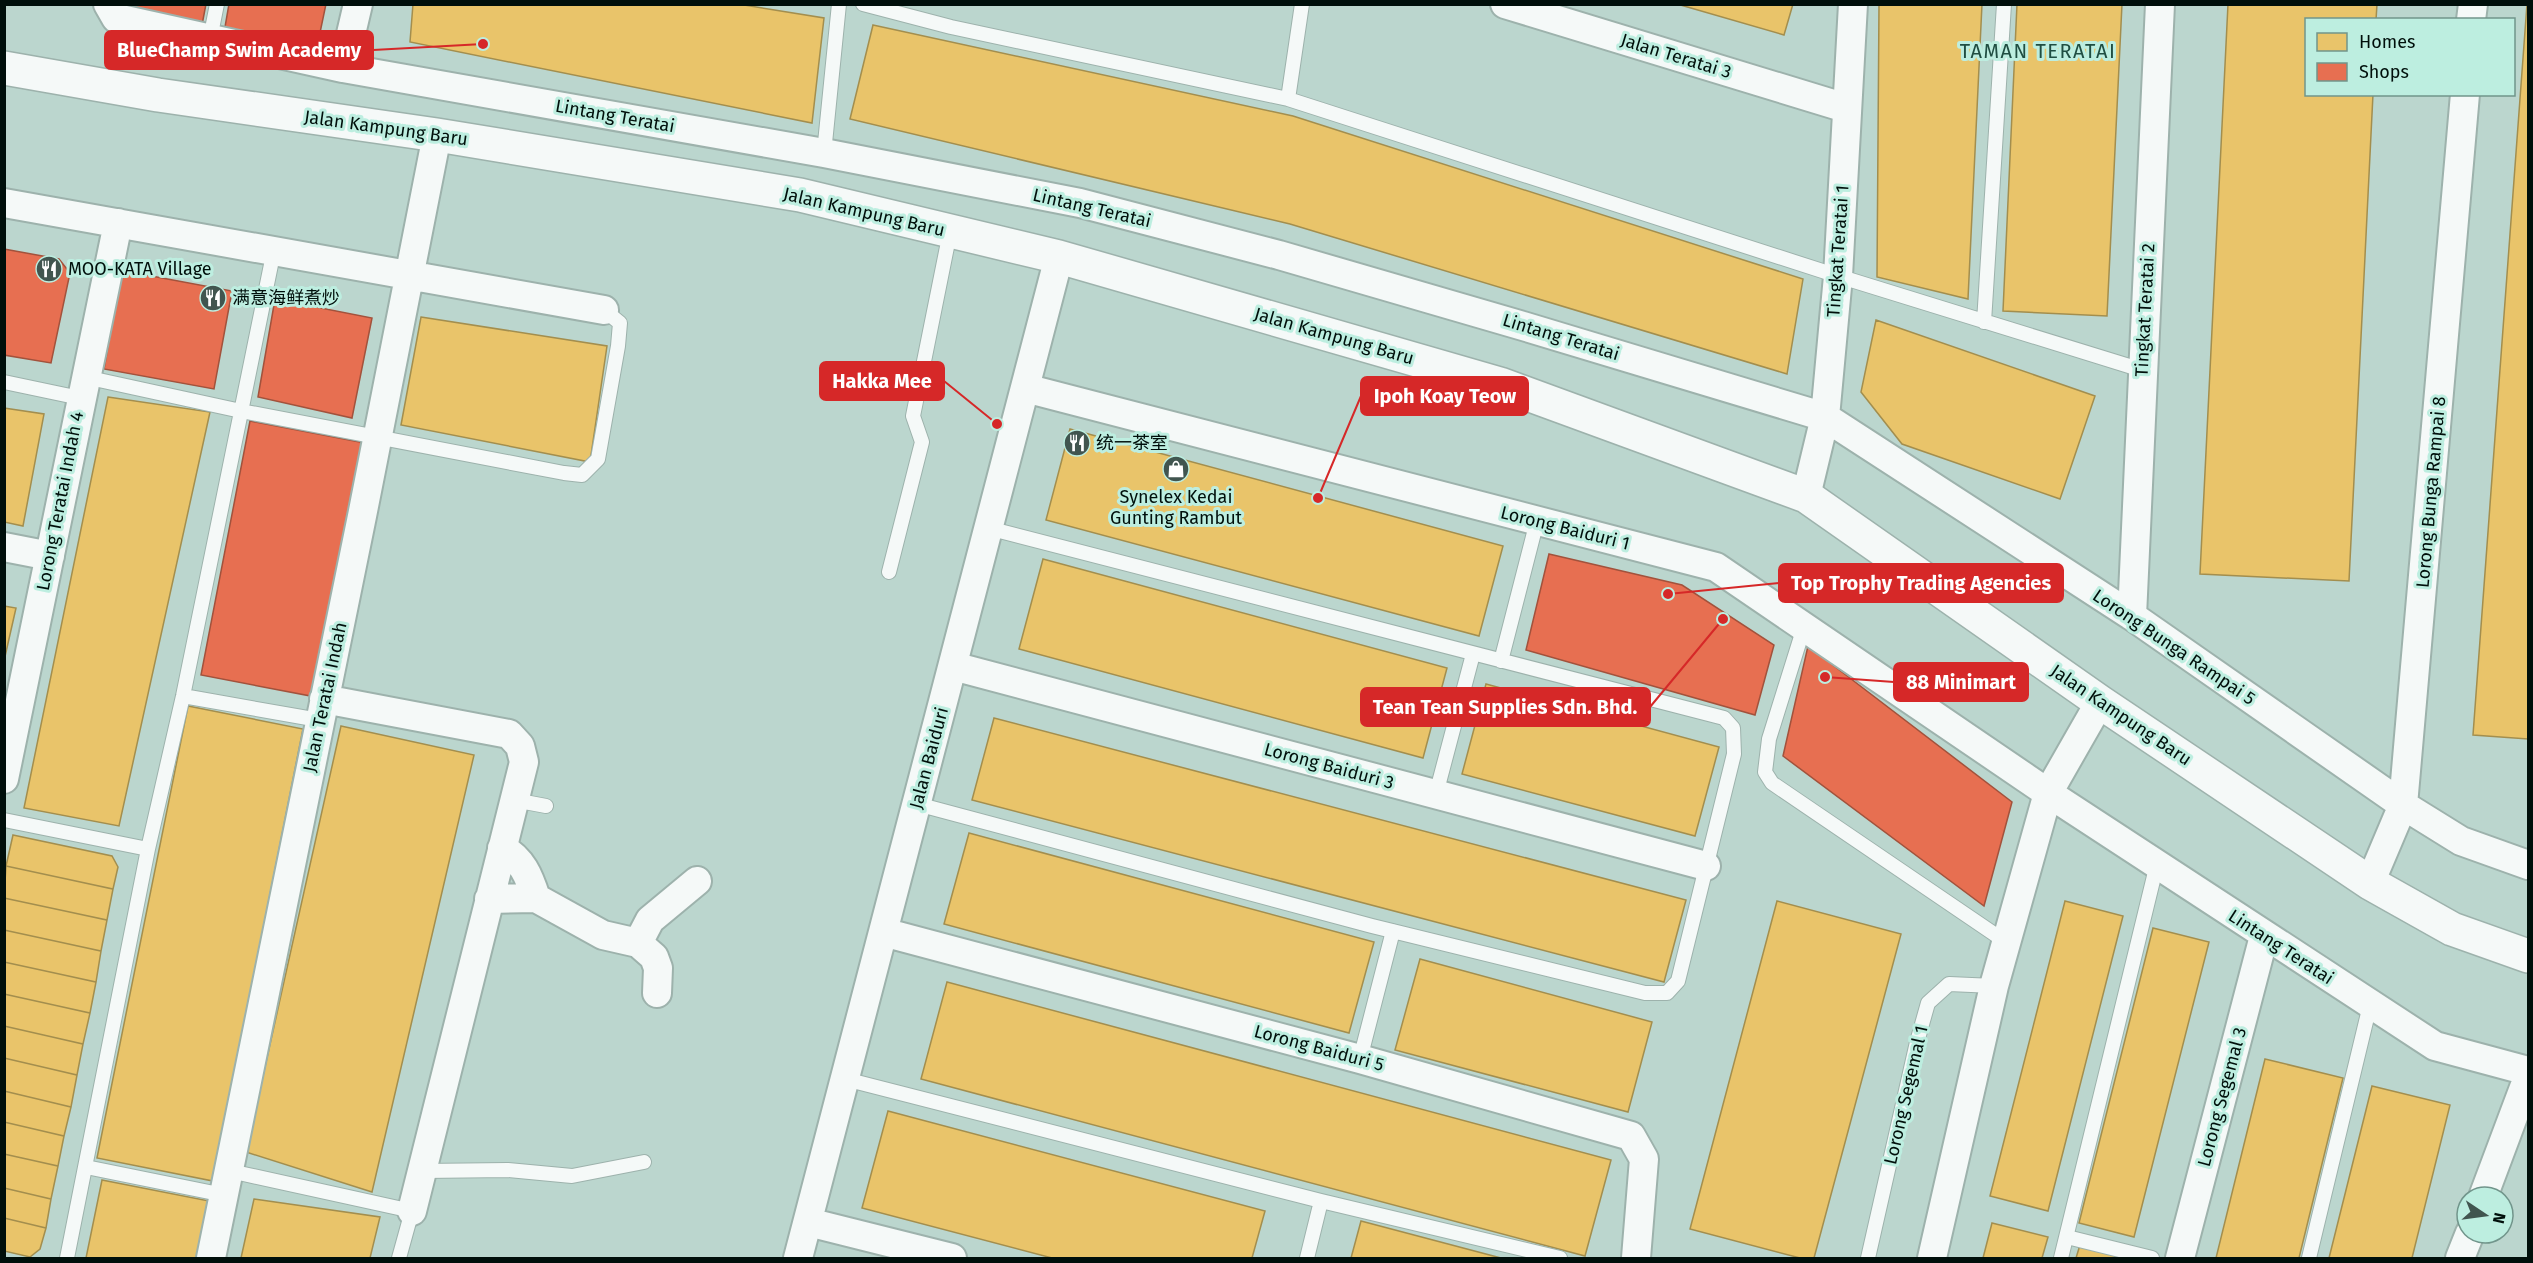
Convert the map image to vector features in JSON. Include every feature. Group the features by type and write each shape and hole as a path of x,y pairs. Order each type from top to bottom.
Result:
{"street":[{"name":"Lintang Teratai","path":"108,4 116,18 344,68 824,153 1080,203 1279,255 1535,329 1825,417"},
{"path":"344,68 358,4"},
{"name":"Jalan Teratai 3","path":"1505,4 1846,108"},
{"name":"Tingkat Teratai 1","path":"1806,496 1825,417 1838,276 1853,4"},
{"name":"Tingkat Teratai 2","path":"2132,616 2160,4"},
{"name":"Jalan Kampung Baru","path":"4,68 158,95 437,135 800,195 1059,257 1500,384 1806,496 2100,702 2370,884 2452,929 2529,956"},
{"name":"Lorong Bunga Rampai 8","path":"2370,884 2403,805 2465,96"},
{"name":"Jalan Teratai Indah","path":"211,1258 321,710 379,436 437,135"},
{"path":"4,203 604,310"},
{"name":"Lorong Teratai Indah 4","path":"4,779 118,223"},
{"name":"Jalan Baiduri","path":"798,1258 1059,257"},
{"name":"Lorong Baiduri 1","path":"1025,388 1716,567 2048,793"},
{"name":"Lorong Bunga Rampai 5","path":"1825,417 2132,616 2403,805 2461,841 2529,865"},
{"path":"4,547 50,556"},
{"name":"Lorong Baiduri 3","path":"953,666 1706,866"},
{"path":"1932,1258 1994,986 2048,793 2100,702"},
{"path":"321,710 509,734 520,746 524,762 412,1211"},
{"name":"Lintang Teratai","path":"2048,793 2435,1046 2529,1071"},
{"path":"502,848 516,856 529,876 536,898"},
{"path":"638,943 650,920 697,880"},
{"path":"489,899 536,898 603,935 638,943 654,957 658,968 657,993"},
{"name":"Lorong Baiduri 5","path":"883,932 1359,1059 1631,1136 1644,1159 1636,1258"},
{"name":"Lorong Segemal 3","path":"2180,1258 2264,936"},
{"path":"2488,1185 2529,1077"},
{"path":"808,1222 952,1258"}],"lane":[{"path":"210,39 217,4"},
{"path":"824,153 839,4"},
{"path":"863,4 951,27 1287,99 1838,276 2142,370"},
{"path":"1287,99 1302,4"},
{"path":"1984,322 2004,4"},
{"path":"888,572 922,442 913,416 950,232"},
{"path":"67,1258 148,849 183,696 274,250"},
{"path":"4,382 83,387 241,411 582,475 598,459 618,346 620,323 604,310"},
{"path":"1502,661 1537,521"},
{"path":"917,804 1393,931 1645,993 1667,993 1678,981 1734,754 1733,728 1724,718 988,528"},
{"path":"1804,627 1769,739 1765,772 1772,783 2006,942"},
{"path":"1436,794 1473,654"},
{"path":"183,696 321,710"},
{"path":"514,800 546,806"},
{"path":"4,820 148,849"},
{"path":"2061,1258 2157,864"},
{"path":"1359,1059 1393,931"},
{"name":"Lorong Segemal 1","path":"1868,1258 1917,1041 1928,1004 1949,984 1994,986"},
{"path":"2309,1258 2370,1005"},
{"path":"845,1079 1321,1201 1560,1258"},
{"path":"423,1171 508,1170 572,1176 644,1162"},
{"path":"86,1167 227,1183 412,1211 399,1258"},
{"path":"1307,1258 1321,1201"},
{"path":"2067,1237 2152,1258"}],"building: Homes":[{"path":"413,4 738,4 824,18 812,123 410,42"},
{"path":"1677,4 1793,4 1784,35"},
{"path":"1879,4 1982,4 1968,299 1877,277"},
{"path":"2017,4 2122,4 2107,316 2003,311"},
{"path":"2228,4 2377,4 2376,18 2305,18 2305,96 2373,96 2349,581 2200,574"},
{"path":"2528,4 2528,739 2473,735"},
{"path":"873,25 1293,116 1803,279 1787,374 1290,224 850,119"},
{"path":"421,317 607,346 590,462 401,425"},
{"path":"1876,320 2095,396 2060,499 1902,444 1861,392"},
{"path":"108,397 210,412 119,826 24,808"},
{"path":"4,408 44,414 23,526 4,522"},
{"path":"1070,429 1503,546 1479,636 1046,520"},
{"path":"1043,559 1447,668 1423,758 1019,649"},
{"path":"4,606 16,608 4,661"},
{"path":"1486,684 1719,747 1695,836 1462,774"},
{"path":"188,706 303,729 213,1181 97,1158"},
{"path":"994,718 1686,900 1664,982 972,800"},
{"path":"341,726 474,755 372,1192 246,1152"},
{"path":"969,833 1374,942 1349,1033 944,924"},
{"path":"13,835 112,856 118,867 113,889 6,866"},
{"path":"6,866 113,889 107,920 4,898"},
{"path":"4,898 107,920 101,951 4,930"},
{"path":"1777,901 1901,934 1814,1258 1800,1258 1690,1229"},
{"path":"2065,901 2123,916 2048,1211 1990,1196"},
{"path":"2153,928 2209,942 2134,1237 2079,1223"},
{"path":"4,930 101,951 96,982 4,962"},
{"path":"1420,959 1652,1022 1628,1112 1395,1050"},
{"path":"4,962 96,982 90,1013 4,994"},
{"path":"947,982 1611,1160 1585,1256 921,1079"},
{"path":"4,994 90,1013 83,1044 4,1026"},
{"path":"4,1026 83,1044 77,1075 4,1058"},
{"path":"4,1058 77,1075 71,1107 4,1091"},
{"path":"2265,1059 2343,1078 2299,1258 2216,1258"},
{"path":"2372,1086 2450,1105 2412,1258 2329,1258"},
{"path":"4,1091 71,1107 64,1136 4,1122"},
{"path":"888,1111 1265,1211 1252,1258 1052,1258 862,1208"},
{"path":"4,1122 64,1136 58,1166 4,1154"},
{"path":"4,1154 58,1166 51,1199 4,1188"},
{"path":"102,1180 209,1201 198,1258 86,1258"},
{"path":"4,1188 51,1199 46,1228 4,1218"},
{"path":"254,1199 380,1217 370,1258 241,1258"},
{"path":"4,1218 46,1228 40,1249 30,1257 4,1251"},
{"path":"1361,1221 1501,1258 1351,1258"},
{"path":"1992,1223 2048,1237 2042,1258 1983,1258"},
{"path":"2080,1245 2135,1258 2076,1258"}],"building: Shops":[{"path":"130,4 206,4 202,25 134,11"},
{"path":"229,4 326,4 317,47 225,27"},
{"path":"4,249 59,259 70,273 51,363 4,355"},
{"path":"130,272 232,291 214,389 104,369 120,280"},
{"path":"275,299 372,318 352,418 258,397"},
{"path":"250,421 365,443 316,697 201,675"},
{"path":"1549,554 1682,585 1774,645 1755,715 1526,650"},
{"path":"1808,646 2012,802 1984,906 1783,756"}],"place":[{"name":"BlueChamp Swim Academy","path":"483,44"},
{"name":"MOO-KATA Village","path":"49,269"},
{"name":"满意海鲜煮炒","path":"213,298"},
{"name":"Hakka Mee","path":"997,424"},
{"name":"统一茶室","path":"1077,443"},
{"name":"Synelex Kedai Gunting Rambut","path":"1176,469"},
{"name":"Ipoh Koay Teow","path":"1318,498"},
{"name":"Top Trophy Trading Agencies","path":"1668,594"},
{"name":"Tean Tean Supplies Sdn. Bhd.","path":"1723,619"},
{"name":"88 Minimart","path":"1825,677"}],"district":[{"name":"TAMAN TERATAI","path":"2038,51"}]}
